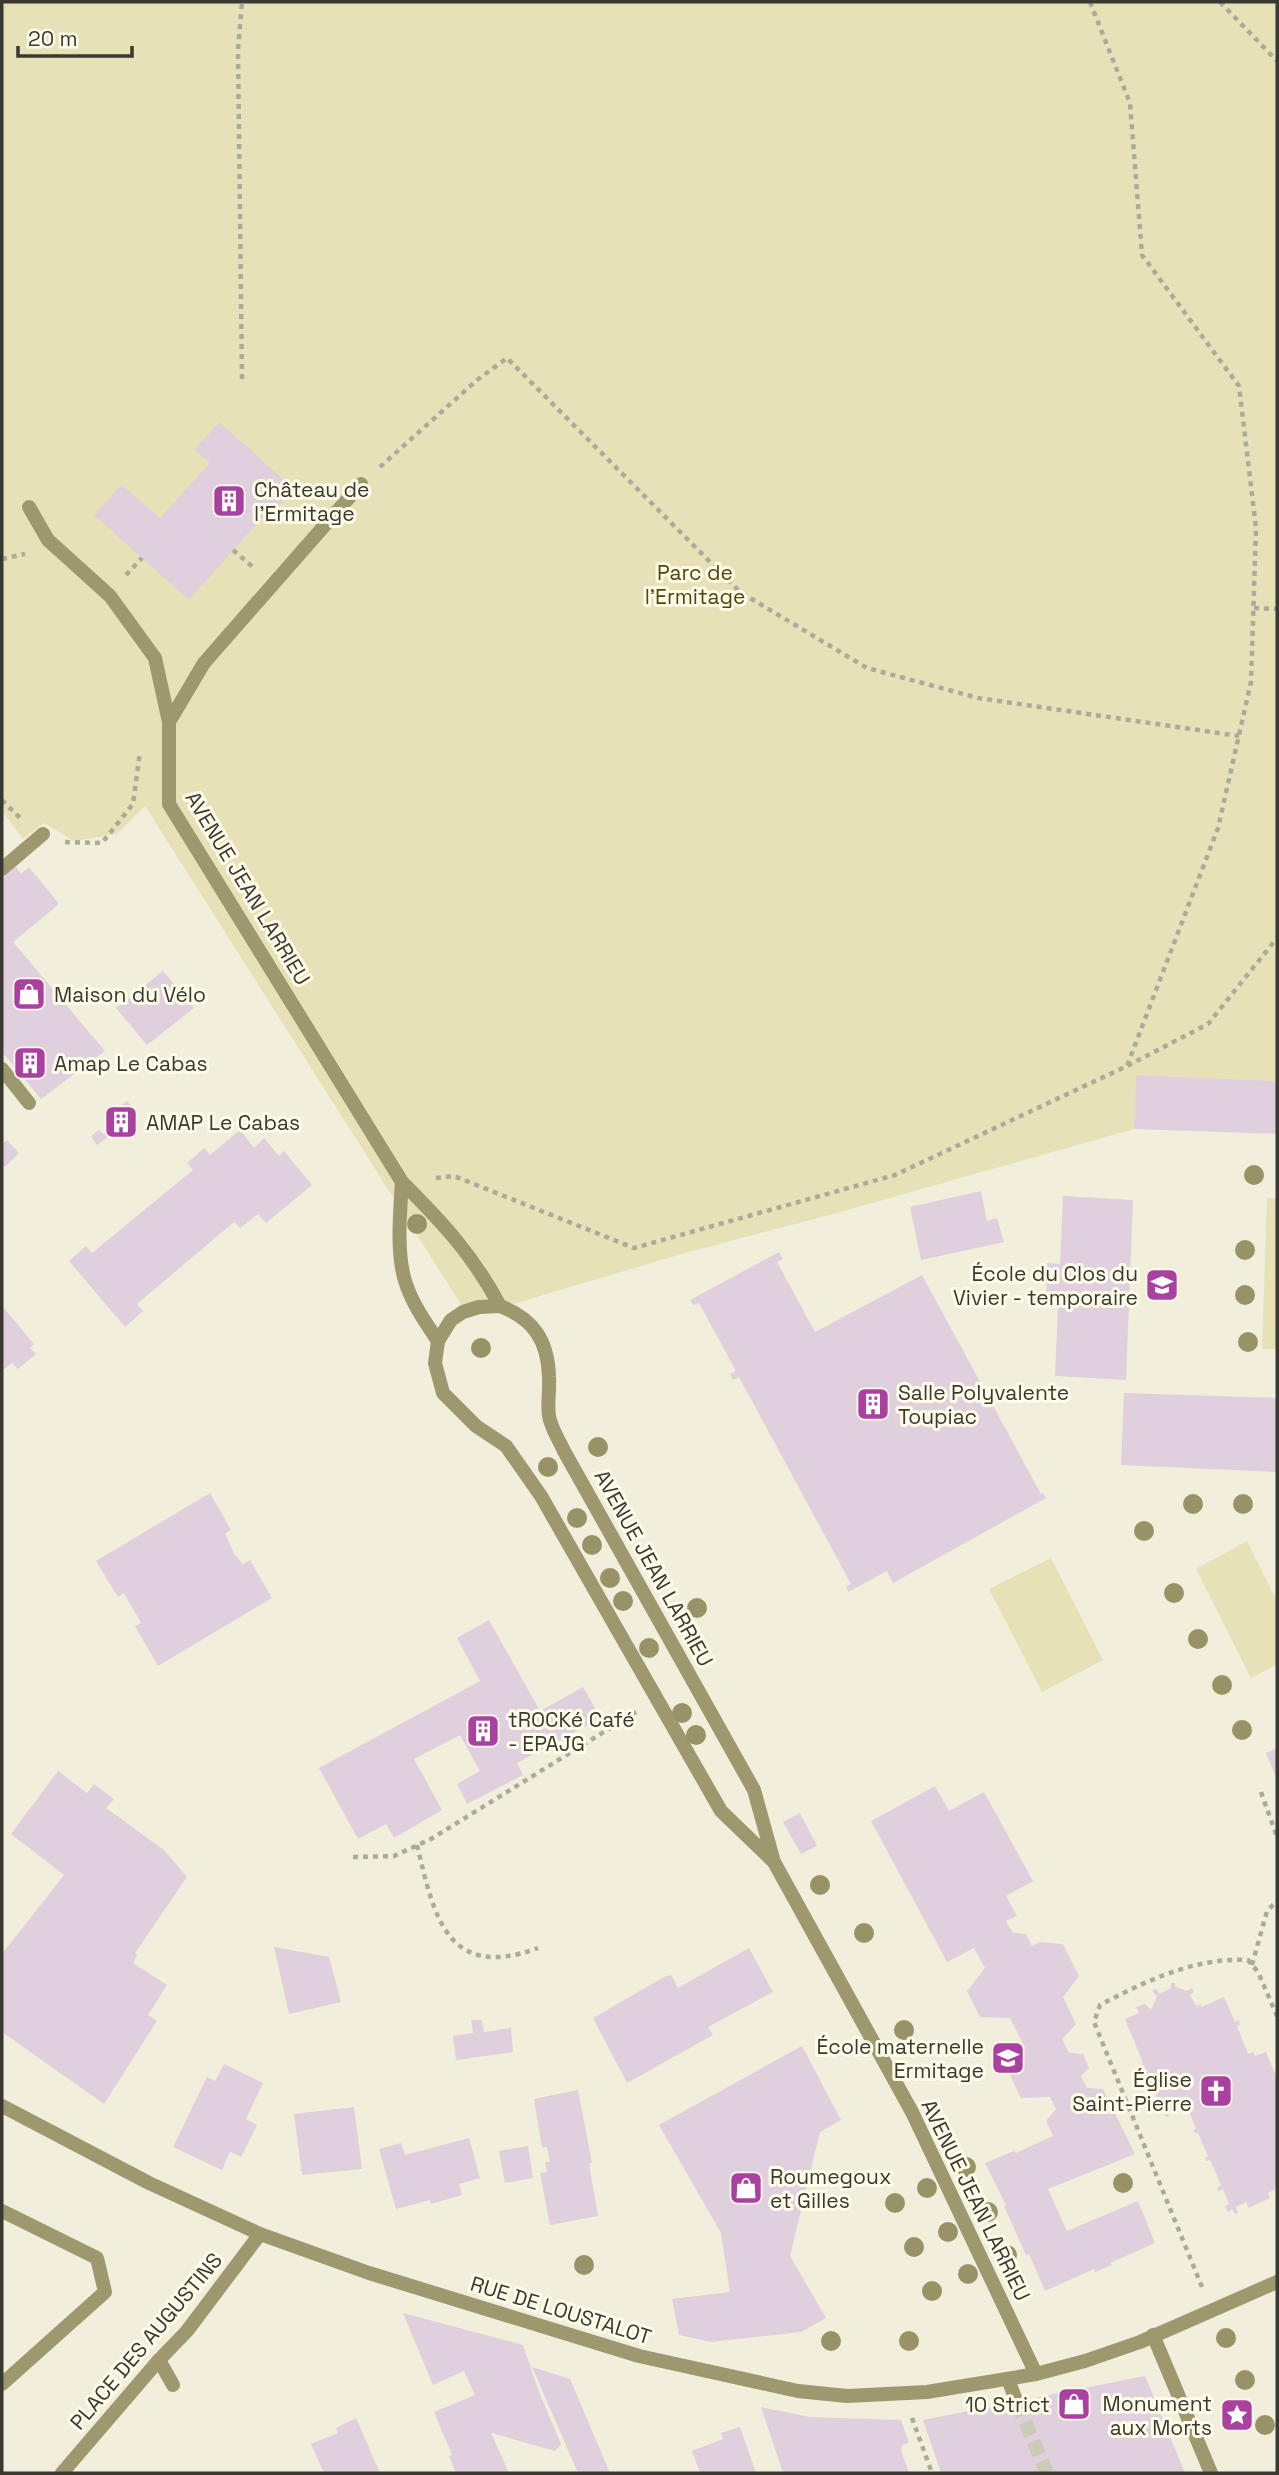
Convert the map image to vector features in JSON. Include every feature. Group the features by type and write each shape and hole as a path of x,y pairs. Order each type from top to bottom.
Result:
{"street":[{"path":"169,722 204,663 361,484"},
{"name":"AVENUE JEAN LARRIEU","path":"29,507 48,540 110,596 155,658 169,722 169,804 402,1182 454,1236 483,1274 500,1306 516,1312 532,1326 543,1343 550,1379 550,1419 571,1463 754,1790 774,1862 912,2112 1036,2374"},
{"path":"2,869 43,834"},
{"path":"2,1069 29,1103"},
{"path":"402,1182 399,1227 405,1281 414,1304 438,1341 450,1320 463,1312 479,1307 500,1306"},
{"name":"AVENUE JEAN LARRIEU","path":"438,1341 435,1363 443,1392 477,1426 506,1446 541,1496 721,1811 774,1862"},
{"name":"RUE DE LOUSTALOT","path":"2,2106 149,2183 260,2234 369,2273 639,2356 798,2391 847,2396 904,2394 955,2389 1036,2374 1085,2361 1146,2339 1277,2282"},
{"path":"2,2211 97,2258 105,2292 2,2384"},
{"name":"PLACE DES AUGUSTINS","path":"62,2473 187,2330 260,2234"},
{"path":"1146,2339 1211,2473"},
{"path":"159,2360 173,2385"},
{"path":"1008,2379 1017,2403"}],"path":[{"path":"242,2 238,50 242,379"},
{"path":"1090,2 1130,103 1142,255 1239,386 1256,528 1251,682 1218,828 1127,1066"},
{"path":"1220,2 1277,61"},
{"path":"361,484 477,380 508,358 740,592 867,668 978,698 1239,736"},
{"path":"233,550 258,572"},
{"path":"125,575 142,558"},
{"path":"1254,608 1277,609"},
{"path":"2,801 20,819 55,841 102,842 132,804 141,744"},
{"path":"402,1182 454,1176 634,1248 895,1175 1127,1066 1208,1024 1277,938"},
{"path":"353,1857 394,1856 432,1839 657,1699"},
{"path":"1261,1792 1277,1837"},
{"path":"417,1845 432,1904 449,1938 470,1952 494,1958 514,1957 538,1948"},
{"path":"1252,1966 1267,1910 1277,1901"},
{"path":"1212,2310 1094,2022 1100,2005 1174,1970 1227,1959 1248,1960 1258,1972 1277,2016"},
{"path":"904,2394 932,2473"}],"green space":[{"name":"Parc de l'Ermitage","path":"2,2 1277,2 1277,1081 1136,1075 1134,1129 685,1253 469,1317 145,806 117,834 74,841 44,823 23,839 2,811"},
{"path":"1267,1198 1277,1198 1277,1349 1262,1349"},
{"path":"1247,1541 1277,1601 1277,1664 1251,1678 1196,1569"},
{"path":"1051,1558 1103,1660 1042,1692 989,1589"}],"building":[{"name":"Château de l'Ermitage","path":"219,422 294,489 269,516 266,513 189,600 94,515 122,485 160,518 210,463 194,450"},
{"name":"Maison du Vélo","path":"16,867 21,874 29,867 59,904 13,942 105,1051 41,1099 2,1052 2,878"},
{"path":"163,971 194,1008 147,1045 116,1008"},
{"path":"1136,1075 1277,1081 1277,1134 1134,1129"},
{"path":"127,1101 135,1111 123,1121 115,1111"},
{"path":"122,1120 125,1124 97,1145 91,1136 99,1130 104,1134"},
{"path":"240,1130 254,1148 264,1138 279,1156 284,1151 312,1185 266,1223 258,1214 240,1228 234,1222 137,1304 143,1311 125,1327 69,1261 86,1246 92,1253 193,1170 187,1163 204,1148 210,1155"},
{"path":"7,1140 19,1153 5,1167 2,1164 2,1144"},
{"path":"981,1191 987,1221 997,1218 1004,1242 921,1260 910,1207"},
{"path":"1063,1196 1133,1200 1126,1380 1055,1376 1058,1307 1046,1306 1047,1263 1060,1264"},
{"name":"Salle Polyvalente Toupiac","path":"779,1252 783,1259 777,1262 815,1332 922,1275 1041,1494 1046,1498 893,1583 887,1571 848,1592 846,1586 851,1584 739,1377 733,1380 730,1374 736,1371 699,1303 693,1305 690,1300"},
{"path":"2,1306 34,1344 30,1348 36,1354 18,1369 12,1363 2,1371"},
{"path":"1124,1393 1277,1398 1277,1472 1121,1465"},
{"path":"210,1493 231,1530 225,1533 234,1554 243,1564 250,1560 272,1598 158,1666 135,1626 141,1623 124,1593 118,1597 96,1561"},
{"name":"tROCKé Café - EPAJG","path":"489,1620 540,1711 583,1687 601,1718 517,1763 523,1775 467,1804 457,1784 480,1771 460,1735 414,1759 442,1810 394,1838 386,1824 358,1839 319,1768 480,1681 457,1638"},
{"path":"1277,1748 1277,1780 1266,1753"},
{"path":"58,1771 87,1793 94,1784 114,1799 106,1808 164,1850 187,1877 135,1953 137,1955 133,1963 167,1985 148,2015 157,2021 104,2104 2,2032 2,1954 64,1875 11,1834"},
{"path":"935,1786 949,1811 984,1792 1033,1881 1006,1896 1017,1916 1006,1921 1013,1933 1026,1934 1032,1946 1040,1942 1063,1944 1079,1976 1063,1997 1076,2024 1062,2039 1069,2053 1083,2054 1089,2068 1081,2076 1087,2088 1103,2089 1135,2154 1048,2189 1067,2231 1138,2201 1155,2243 1110,2263 1112,2265 1095,2272 1094,2269 1045,2291 985,2163 1014,2151 1016,2153 1053,2136 1046,2121 1056,2109 1050,2097 1021,2098 1009,2073 1025,2048 1010,2018 980,2017 967,1991 985,1968 974,1948 947,1962 871,1821"},
{"path":"800,1813 817,1846 801,1854 783,1822"},
{"path":"274,1947 329,1957 341,2002 289,2014"},
{"path":"749,1948 773,1992 708,2027 713,2035 627,2083 593,2018 666,1976 671,1975 678,1988"},
{"name":"Église Saint-Pierre","path":"1171,1983 1187,1991 1192,1988 1194,1992 1190,1995 1196,2006 1200,2004 1202,2007 1224,1997 1235,2022 1239,2020 1240,2025 1237,2026 1248,2054 1253,2052 1255,2056 1266,2052 1277,2078 1277,2188 1268,2193 1270,2198 1249,2208 1246,2202 1236,2207 1238,2213 1235,2214 1232,2209 1228,2212 1225,2206 1229,2204 1223,2189 1219,2191 1217,2188 1221,2185 1210,2160 1206,2161 1208,2156 1198,2133 1193,2130 1196,2129 1187,2107 1184,2109 1181,2104 1167,2110 1169,2116 1166,2117 1163,2110 1159,2112 1157,2109 1161,2107 1144,2069 1139,2067 1143,2063 1125,2019 1139,2013 1136,2007 1145,2004 1151,2010 1157,1996 1152,1991 1156,1989 1160,1994 1171,1988"},
{"path":"471,2020 482,2020 484,2032 511,2028 513,2052 456,2060 453,2036 473,2033"},
{"name":"Roumegoux et Gilles","path":"802,2046 841,2120 820,2132 790,2256 826,2318 801,2332 711,2342 679,2335 672,2299 730,2292 721,2233 659,2125"},
{"path":"224,2064 263,2083 246,2119 257,2125 241,2157 230,2152 222,2170 173,2147 207,2077 215,2081"},
{"path":"578,2090 592,2163 589,2164 598,2216 550,2225 540,2173 547,2172 545,2162 550,2162 547,2147 542,2148 534,2099"},
{"path":"354,2107 362,2169 302,2175 294,2114"},
{"path":"469,2138 480,2178 459,2184 462,2195 431,2204 430,2200 396,2209 379,2149 401,2143 405,2155"},
{"path":"528,2146 533,2178 505,2183 499,2151"},
{"path":"403,2313 523,2345 561,2444 555,2451 491,2433 509,2473 456,2473 449,2456 452,2455 434,2412 475,2395 464,2371 433,2385"},
{"path":"532,2367 570,2379 610,2473 578,2473"},
{"path":"1145,2376 1185,2473 941,2473 923,2420"},
{"path":"761,2407 810,2417 901,2420 909,2443 902,2445 901,2450 909,2473 783,2473"},
{"path":"356,2418 380,2473 324,2473 311,2444 338,2433 336,2428"},
{"path":"740,2427 756,2473 700,2473 692,2451 723,2439 721,2433"}],"tunnel":[{"path":"1017,2403 1047,2473"}],"place":[{"name":"Château de l'Ermitage","path":"229,501"},
{"name":"Maison du Vélo","path":"29,994"},
{"name":"Amap Le Cabas","path":"30,1063"},
{"name":"AMAP Le Cabas","path":"121,1122"},
{"name":"École du Clos du Vivier - temporaire","path":"1162,1285"},
{"name":"Salle Polyvalente Toupiac","path":"873,1404"},
{"name":"tROCKé Café - EPAJG","path":"483,1731"},
{"name":"École maternelle Ermitage","path":"1008,2058"},
{"name":"Église Saint-Pierre","path":"1216,2091"},
{"name":"Roumegoux et Gilles","path":"746,2188"},
{"name":"10 Strict","path":"1074,2404"},
{"name":"Monument aux Morts","path":"1237,2415"}]}
